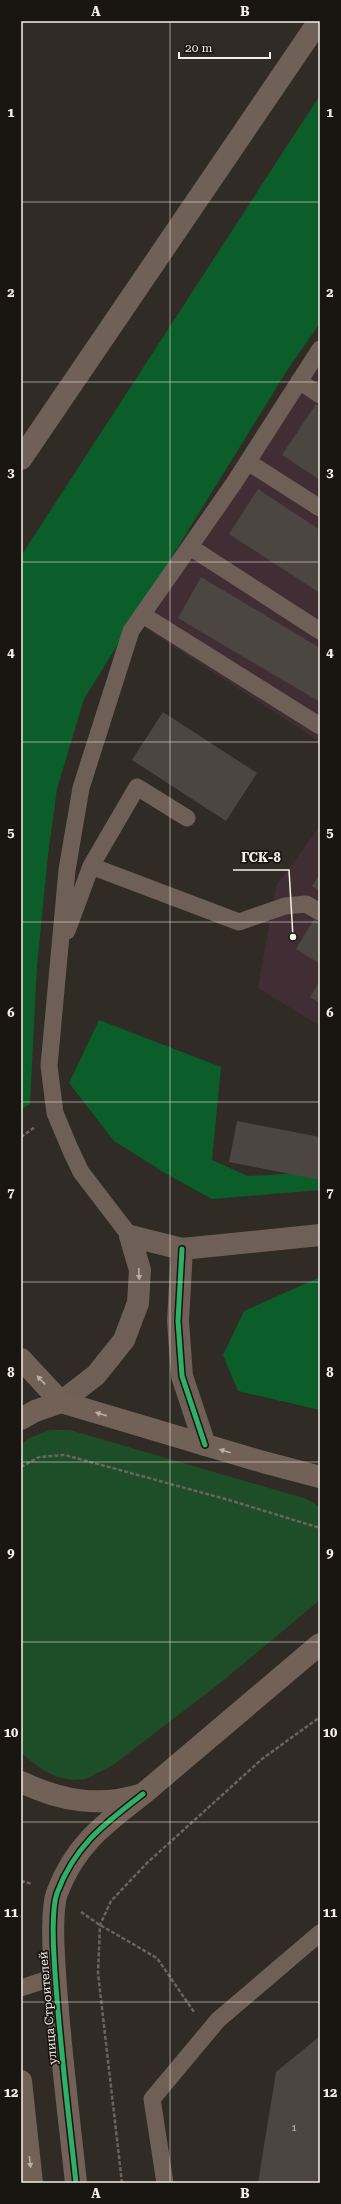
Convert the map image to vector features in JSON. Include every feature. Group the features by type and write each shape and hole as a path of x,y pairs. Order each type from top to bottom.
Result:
{"main road":[{"path":"21,459 320,21"},
{"path":"21,1358 61,1402 263,1462 320,1476"},
{"path":"21,1419 35,1411 61,1402"},
{"name":"улица Строителей","path":"76,2183 54,1977 52,1940 56,1895 70,1864 87,1840 110,1819 143,1794 320,1644"},
{"path":"21,1782 59,1797 99,1803 123,1801 143,1794"},
{"path":"21,2081 32,2183"}],"street":[{"path":"130,1236 182,1249 320,1236"},
{"path":"61,1402 96,1375 124,1340 138,1303 140,1270 130,1236"},
{"path":"182,1249 178,1321 182,1376 205,1445"}],"lane":[{"path":"130,1236 81,1172 55,1113 49,1066 67,870 81,788 132,631 248,462 320,349"},
{"path":"299,381 320,395"},
{"path":"248,462 320,508"},
{"path":"190,547 320,630"},
{"path":"143,615 320,726"},
{"path":"59,954 91,866 137,787 187,818"},
{"path":"91,866 239,922 285,906 306,904 320,912"},
{"path":"165,2183 152,2099 218,2020 320,1933"},
{"path":"21,1988 54,1977"}],"path":[{"path":"21,1467 39,1457 66,1455 230,1500 320,1528"},
{"path":"122,2183 98,1973 100,1925 111,1901 147,1863 262,1759 320,1717"},
{"path":"21,1882 36,1884 56,1895 100,1925 157,1958 208,2032"}],"shaded area":[{"path":"320,363 320,742 145,628"},
{"path":"320,826 320,1026 258,988 276,886"}],"green space":[{"path":"320,95 320,323 288,369 84,699 57,789 48,855 37,966 30,1104 21,1109 21,556"},
{"path":"99,1020 221,1067 212,1160 248,1176 320,1172 320,1190 212,1199 165,1173 114,1141 69,1083"},
{"path":"320,1277 320,1410 238,1391 223,1355 244,1311"},
{"path":"50,1430 70,1430 307,1499 320,1507 320,1600 219,1684 113,1765 86,1779 72,1780 57,1777 43,1770 21,1753 21,1445 29,1438"}],"building":[{"path":"316,404 320,407 320,480 282,455"},
{"path":"258,489 320,530 320,593 229,534"},
{"path":"201,577 320,648 320,702 178,618"},
{"path":"163,712 257,773 226,821 132,760"},
{"path":"320,874 320,891 312,886"},
{"path":"314,919 320,922 320,964 296,949"},
{"path":"320,981 320,1003 310,997"},
{"path":"237,1121 320,1137 320,1180 229,1162"},
{"path":"320,2036 320,2183 258,2183 276,2072"}],"cycle path":[{"path":"182,1249 178,1321 182,1376 205,1445"},
{"path":"76,2183 58,2013 53,1933 55,1899 64,1876 82,1848 103,1826 143,1794"}],"place":[{"name":"ГСК-8","path":"293,937"}]}
